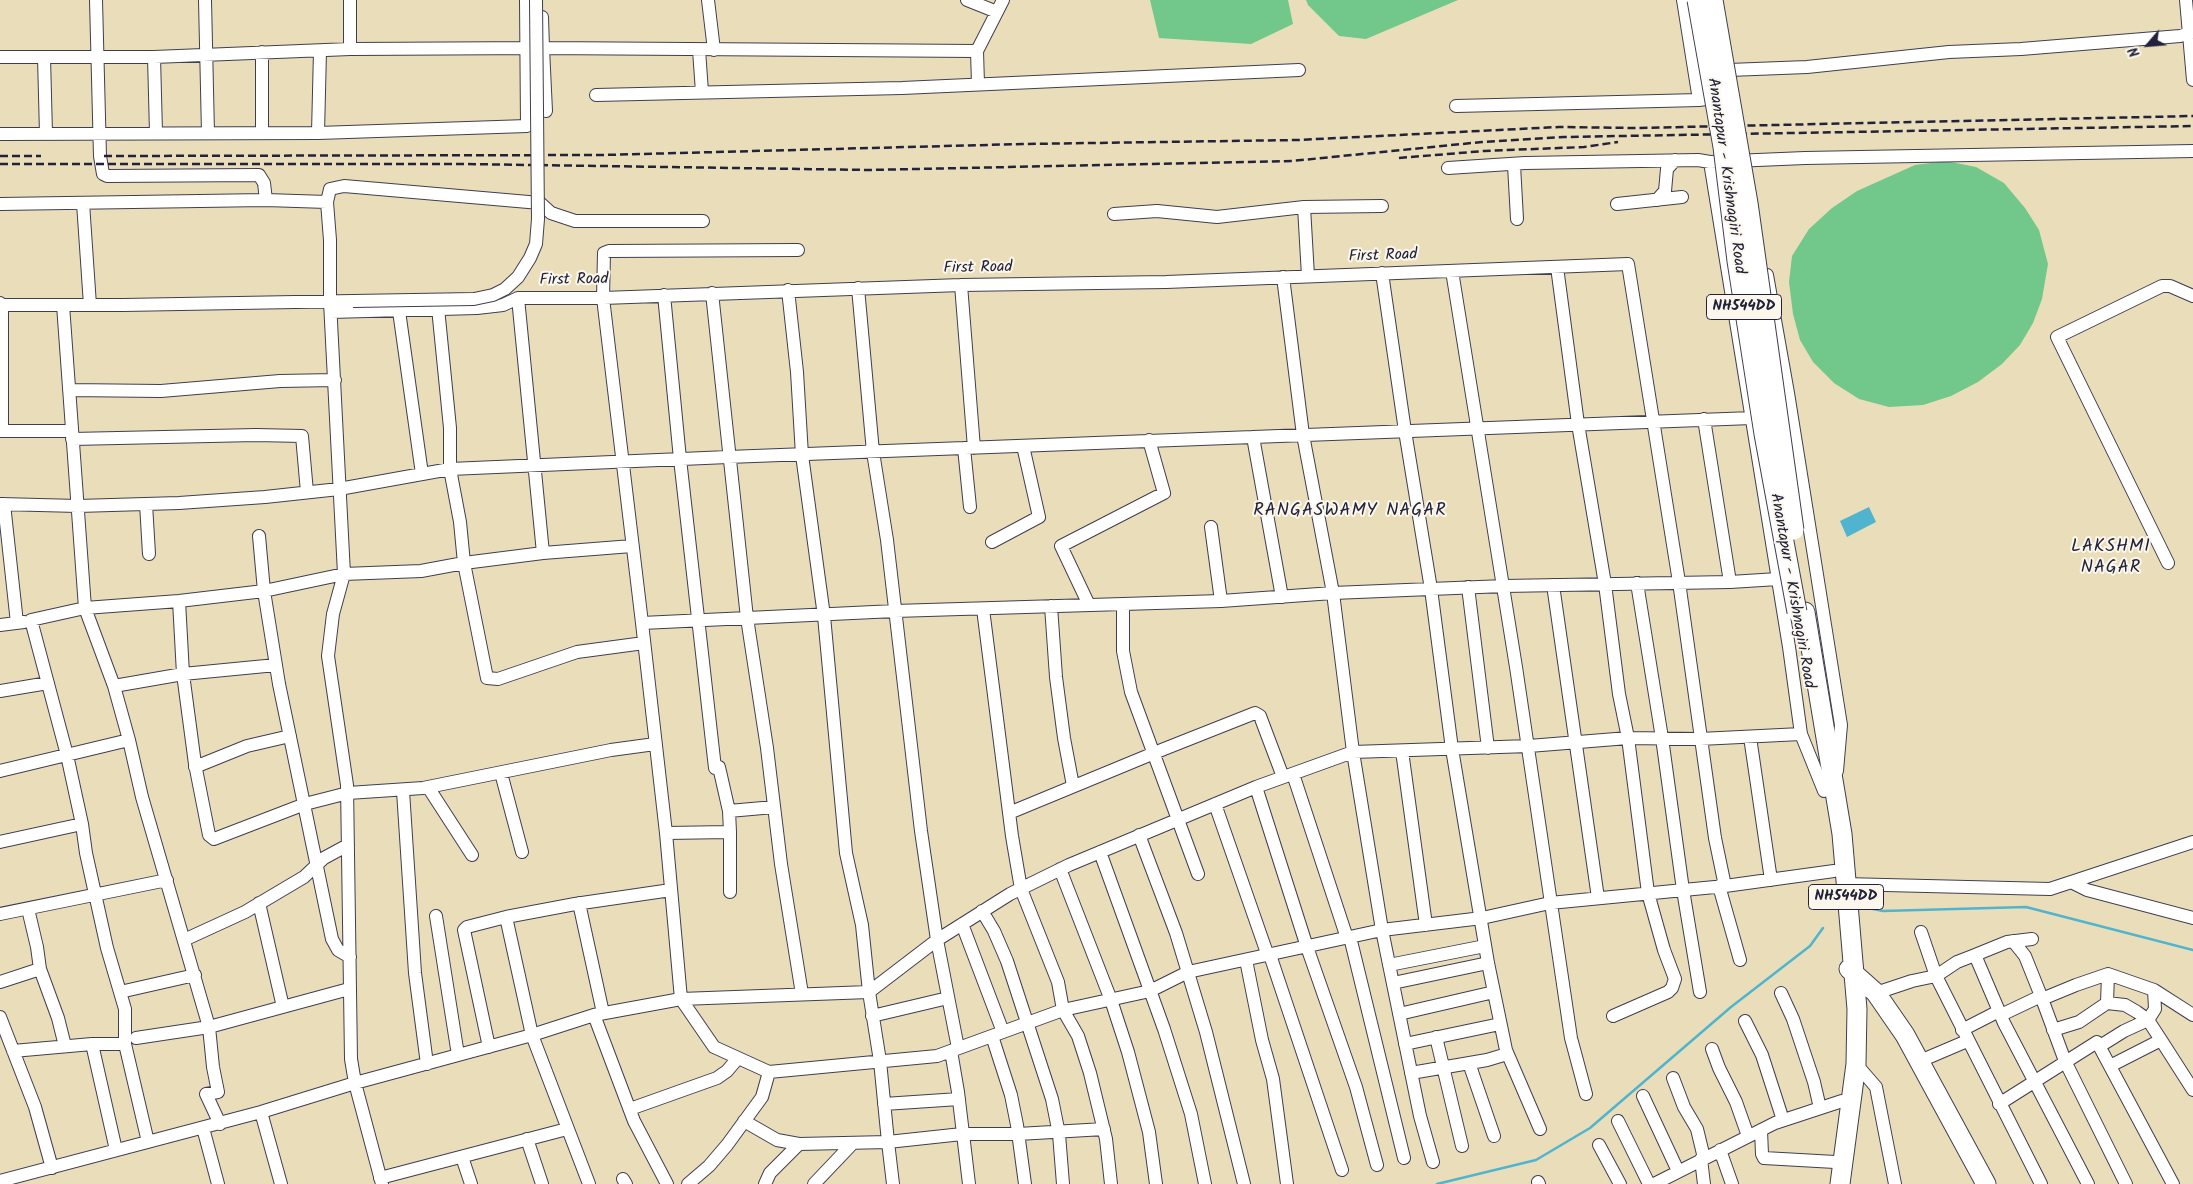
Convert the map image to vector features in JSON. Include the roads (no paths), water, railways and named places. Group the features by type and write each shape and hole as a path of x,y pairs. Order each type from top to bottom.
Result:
{"highway":[{"name":"Anantapur - Krishnagiri Road","path":"1697,0 1723,147 1764,434 1801,612 1830,790 1842,834 1839,878 1856,1064 1840,1184"},
{"name":"NH544DD","path":"1713,0 1748,203 1801,612"},
{"path":"1848,969 1876,993 1889,1010 1920,1061 1986,1184"},
{"name":"Anantapur - Krishnagiri Road","path":"1831,1184 1842,1101 1851,998"},
{"path":"1851,998 1870,1002 1885,1019 1913,1064 1976,1184"}],"street":[{"path":"96,0 101,170 107,176 259,175 264,182 266,200"},
{"path":"205,0 208,133"},
{"path":"350,0 350,50"},
{"path":"0,134 318,133 528,126 526,0"},
{"path":"307,492 302,436 72,435 1,431 1,305 331,307 353,301 465,299 493,295 518,277 536,244 538,219 536,0"},
{"path":"542,0 546,111"},
{"path":"708,0 714,50"},
{"path":"967,0 997,12"},
{"path":"978,84 976,51 1003,0"},
{"path":"1683,0 1699,100"},
{"path":"1456,106 1731,98 1719,0"},
{"path":"2186,0 2191,32 2193,80"},
{"path":"1729,70 1807,67 1949,52 2021,49 2180,36 2191,32"},
{"path":"0,57 154,58 262,52 543,48 976,51"},
{"path":"699,50 702,92"},
{"path":"318,133 320,51"},
{"path":"262,52 262,133"},
{"path":"44,57 46,134"},
{"path":"154,58 156,133"},
{"path":"596,95 978,84 1299,70"},
{"path":"1448,168 1675,160 1746,162 1805,158 2193,151"},
{"path":"1657,200 1665,191 1667,169 1675,160"},
{"path":"1710,162 1778,579 1801,734 1830,790"},
{"path":"1746,162 1788,393 1840,724 1830,790"},
{"path":"1514,165 1517,220"},
{"path":"567,1129 381,1181 355,1083 351,1058 349,989 348,793 328,656 334,614 344,574 327,202 330,189 344,186 540,203 551,213 575,221 703,221"},
{"path":"1617,204 1682,197"},
{"path":"0,204 266,200 327,202"},
{"path":"83,203 90,305"},
{"path":"1114,214 1168,211 1201,217 1217,217 1304,207 1382,206"},
{"path":"1304,207 1308,276"},
{"path":"798,250 606,251 604,255 603,298 666,833 681,999 714,1047 768,1072 937,1056 1063,1010 1150,991 1188,972 1269,956 1382,930 1482,918 1550,903 1771,880 1839,878 2050,889 2193,842"},
{"name":"First Road","path":"331,307 399,311 477,308 503,305 518,298 603,298 961,285 1157,282 1628,264 1654,421"},
{"path":"1557,266 1578,424 1606,584 1619,694 1628,738 1648,894 1664,950 1675,979 1672,988 1668,992 1613,1016"},
{"path":"1452,271 1479,428 1529,746 1550,903 1572,1038 1586,1094"},
{"path":"1382,274 1431,589 1452,749 1482,918 1488,963 1507,1054 1540,1129"},
{"path":"1283,277 1304,435 1333,593 1353,752 1382,930 1420,1116 1433,1162"},
{"path":"961,285 970,507"},
{"path":"2168,563 2057,337 2162,286 2170,286 2193,296"},
{"path":"858,288 873,452 887,540 921,831 955,1050 962,1134 969,1184"},
{"path":"788,290 797,372 802,455 824,616 846,853 862,925 868,992 880,1062 893,1184"},
{"path":"712,293 728,457 748,618 768,748 781,864 802,994"},
{"path":"664,295 697,619 717,768 729,811 730,892"},
{"path":"518,298 544,553"},
{"path":"63,305 85,608 114,686 142,797 195,975 208,1027 218,1092 206,1094 220,1124"},
{"path":"438,308 450,428 450,469 460,522 464,563 487,678 498,679 577,652 644,642"},
{"path":"399,311 422,474"},
{"path":"70,390 161,391 280,381 335,380"},
{"path":"17,622 2,504 78,506 146,504 307,492 339,489 450,469 1149,440 1752,418"},
{"path":"1704,419 1730,582"},
{"path":"1654,421 1722,886 1740,960"},
{"path":"1253,437 1282,597"},
{"path":"1089,605 1061,546 1164,493 1149,440"},
{"path":"992,542 1039,517 1023,446"},
{"path":"146,504 149,554"},
{"path":"1211,526 1222,601"},
{"path":"259,536 264,591 276,665 332,939 338,950 350,956"},
{"path":"0,625 85,608 178,601 264,591 344,574 421,571 464,563 544,553 632,546"},
{"path":"642,623 697,619 824,616 895,611 1222,601 1333,593 1468,587 1730,582 1778,579"},
{"path":"1637,583 1662,738 1682,890 1700,992"},
{"path":"1553,585 1598,898"},
{"path":"1468,587 1488,748"},
{"path":"178,601 183,674 195,766 209,835 214,839 305,804 348,793 403,791 611,750 655,744"},
{"path":"1123,604 1123,651 1126,677 1198,874"},
{"path":"1051,606 1056,677 1064,738 1074,786"},
{"path":"983,609 1009,813 1021,888 1058,982 1063,1010 1078,1036 1104,1129 1111,1184"},
{"path":"31,620 67,755 95,895 125,1009 148,1142"},
{"path":"114,686 183,674 276,665"},
{"path":"0,691 48,683"},
{"path":"1009,813 1153,753 1258,713 1288,775 1348,938 1404,1158"},
{"path":"0,1181 220,1124 355,1083 490,1047 599,1014 681,999 868,992 937,940 1021,888 1060,869 1177,819 1256,787 1353,752 1529,746 1628,738 1700,739 1801,734"},
{"path":"195,766 247,746 290,736"},
{"path":"1750,737 1771,880"},
{"path":"0,771 129,740"},
{"path":"1402,751 1426,925"},
{"path":"501,773 522,852"},
{"path":"428,787 472,855"},
{"path":"1256,787 1307,947 1356,1087 1377,1165"},
{"path":"403,791 415,972 427,1064"},
{"path":"1215,804 1342,1170"},
{"path":"729,811 774,807"},
{"path":"0,842 82,824"},
{"path":"666,833 730,832"},
{"path":"1139,835 1176,933 1188,972 1218,1074 1244,1184"},
{"path":"184,940 260,903 304,877 317,863 348,845"},
{"path":"1100,852 1150,991 1190,1114 1205,1184"},
{"path":"1060,869 1110,1000 1140,1094 1149,1132 1156,1184"},
{"path":"0,914 167,880"},
{"path":"2071,882 2087,890 2193,918"},
{"path":"490,1047 464,930 467,927 506,917 580,903 671,890"},
{"path":"260,903 283,1007"},
{"path":"580,903 599,1014 630,1109 667,1184"},
{"path":"28,909 40,969 58,1018 65,1046"},
{"path":"982,912 994,931 1007,961 1052,1099 1058,1132 1063,1184"},
{"path":"436,916 458,1055"},
{"path":"506,917 532,1035 589,1184"},
{"path":"962,924 997,1034 1011,1095 1025,1184"},
{"path":"1921,932 1936,976 1964,1035 2041,1184"},
{"path":"1876,993 1912,981 1936,976 1956,962 1996,945 2032,939"},
{"path":"2013,941 2025,956 2065,1061 2126,1184"},
{"path":"1389,965 1485,946"},
{"path":"1975,955 2000,1013 2034,1083 2088,1184"},
{"path":"1246,960 1262,1040 1273,1079 1287,1184"},
{"path":"1393,983 1488,963"},
{"path":"0,982 40,969"},
{"path":"2107,1003 2108,974"},
{"path":"1920,1061 2000,1013 2108,974 2154,990 2193,1015"},
{"path":"120,992 195,975"},
{"path":"13,1050 130,1041 208,1027 349,989"},
{"path":"2100,1046 2124,1031 2148,1020 2155,1009 2154,990"},
{"path":"1399,1014 1494,992"},
{"path":"1781,993 1793,1019 1814,1082 1820,1108"},
{"path":"872,1016 948,998"},
{"path":"2053,1030 2079,1022 2107,1003 2125,1005 2148,1020 2193,1090"},
{"path":"0,1017 35,1107 52,1168"},
{"path":"1745,1020 1762,1055 1783,1120"},
{"path":"1405,1044 1500,1024"},
{"path":"1436,1037 1462,1146"},
{"path":"2110,1066 2161,1040"},
{"path":"1999,1104 2097,1042 2173,1184"},
{"path":"92,1044 116,1150"},
{"path":"1712,1049 1736,1102 1748,1136"},
{"path":"1411,1074 1507,1054"},
{"path":"630,1109 717,1078 727,1071 738,1058"},
{"path":"1469,1063 1494,1136"},
{"path":"1856,1064 1876,1087 1895,1184"},
{"path":"690,1184 708,1166 762,1098 768,1072"},
{"path":"1672,1078 1696,1129 1702,1159 1704,1184"},
{"path":"1643,1096 1676,1176"},
{"path":"884,1104 959,1099"},
{"path":"1654,1184 1676,1176 1702,1159 1783,1120 1842,1101"},
{"path":"261,1112 281,1184"},
{"path":"1618,1120 1649,1184"},
{"path":"744,1121 777,1140 799,1144 852,1144 962,1134 1018,1134 1104,1129"},
{"path":"203,1128 218,1184"},
{"path":"1762,1130 1762,1154 1764,1158 1835,1162"},
{"path":"527,1139 542,1184"},
{"path":"765,1184 770,1173 799,1144"},
{"path":"814,1184 852,1144"},
{"path":"1599,1145 1620,1184"},
{"path":"1720,1150 1732,1184"},
{"path":"462,1157 471,1184"}],"water":[{"path":"1869,507 1876,522 1847,537 1840,521"}],"waterway":[{"path":"1863,907 1883,911 2026,907 2193,950"},
{"path":"1437,1184 1536,1160 1590,1128 1731,1007 1810,946 1823,928"}],"railway":[{"path":"104,156 602,155 1023,144 1298,140 1559,127 1635,128 2193,116"},
{"path":"0,164 465,164 869,170 1292,161 1482,142 1564,137 2193,126"},
{"path":"1399,158 1484,151 1584,147 1618,142"},
{"path":"0,156 41,156"}],"district":[{"name":"RANGASWAMY NAGAR","path":"1350,512"},
{"name":"LAKSHMI NAGAR","path":"2111,558"}]}
